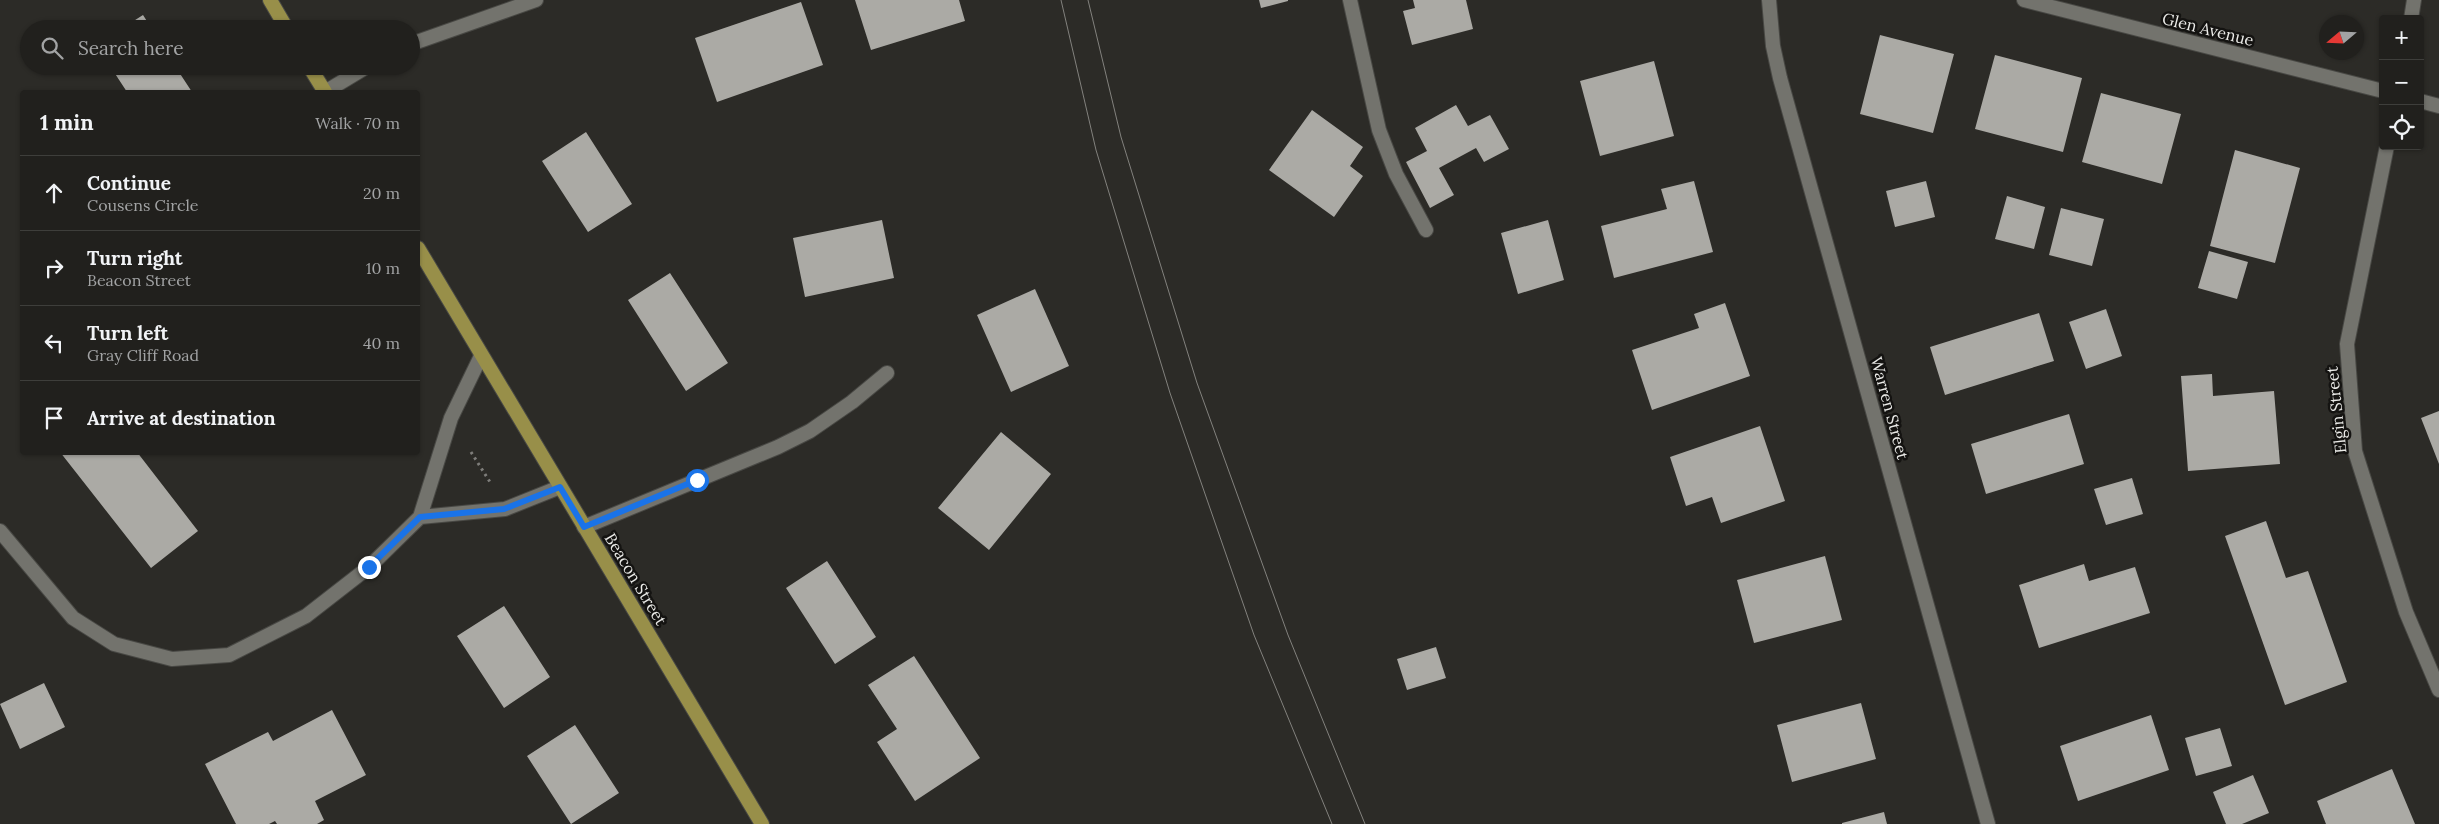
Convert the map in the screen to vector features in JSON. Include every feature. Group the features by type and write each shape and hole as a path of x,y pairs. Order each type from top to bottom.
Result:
{"main road":[{"path":"270,0 282,20"},
{"path":"315,75 324,90"},
{"name":"Beacon Street","path":"420,251 762,824"}],"street":[{"path":"420,41 536,0"},
{"path":"1350,0 1379,130 1396,174 1426,230"},
{"name":"Warren Street","path":"1769,0 1773,46 1780,78 1988,824"},
{"name":"Glen Avenue","path":"2024,0 2052,4 2379,91"},
{"path":"2412,15 2414,0"},
{"path":"328,90 353,75"},
{"path":"2424,102 2439,106"},
{"name":"Elgin Street","path":"2386,150 2347,344 2355,451 2406,612 2439,690"},
{"path":"0,531 73,618 114,644 172,659 229,655 306,616 369,567 420,517 451,418 482,356"},
{"path":"584,527 778,447 810,431 852,402 887,373"},
{"path":"420,517 504,509 560,487"}],"path":[{"path":"467,446 495,490"}],"building":[{"path":"855,0 959,0 965,21 871,50"},
{"path":"1259,0 1288,0 1288,1 1261,8"},
{"path":"1413,0 1466,0 1473,29 1412,45 1403,11 1415,8"},
{"path":"801,2 823,65 717,102 695,38"},
{"path":"143,15 146,20 135,20"},
{"path":"1880,35 1954,54 1933,133 1860,114"},
{"path":"1995,55 2082,78 2063,152 1975,129"},
{"path":"1654,61 1674,136 1600,156 1580,81"},
{"path":"116,75 181,75 191,90 126,90"},
{"path":"2101,93 2181,114 2162,184 2082,162"},
{"path":"1456,105 1468,126 1490,115 1509,149 1484,162 1476,148 1439,168 1454,195 1430,208 1406,162 1427,151 1415,128"},
{"path":"1312,110 1363,147 1350,166 1363,176 1334,217 1269,170"},
{"path":"586,132 632,204 588,232 542,161"},
{"path":"2235,150 2300,168 2275,263 2210,246"},
{"path":"1694,181 1713,252 1614,278 1601,226 1667,209 1661,189"},
{"path":"1926,181 1935,217 1895,227 1886,191"},
{"path":"2007,196 2045,207 2034,249 1995,239"},
{"path":"2061,208 2104,219 2092,266 2049,255"},
{"path":"882,220 894,278 805,297 793,238"},
{"path":"1548,220 1564,280 1518,294 1501,233"},
{"path":"2209,251 2248,262 2237,299 2198,288"},
{"path":"670,273 728,363 686,391 628,300"},
{"path":"1035,289 1069,366 1011,392 977,315"},
{"path":"1725,303 1750,376 1652,410 1632,350 1699,328 1694,314"},
{"path":"2106,309 2122,356 2086,369 2069,322"},
{"path":"2039,313 2054,361 1945,395 1930,347"},
{"path":"2212,374 2213,396 2274,391 2280,464 2188,471 2181,376"},
{"path":"2439,411 2439,464 2421,418"},
{"path":"2069,414 2084,464 1986,494 1971,444"},
{"path":"1760,426 1785,501 1721,523 1712,497 1686,506 1670,457"},
{"path":"1001,432 1051,474 989,550 938,508"},
{"path":"62,455 139,455 198,531 151,568"},
{"path":"2132,478 2143,514 2106,525 2094,489"},
{"path":"2266,521 2286,578 2308,571 2347,682 2285,705 2225,536"},
{"path":"1825,556 1842,620 1754,643 1737,580"},
{"path":"827,561 876,637 835,664 786,588"},
{"path":"2084,564 2089,581 2135,567 2150,613 2039,648 2019,585"},
{"path":"504,606 550,677 504,708 457,636"},
{"path":"1436,647 1446,678 1407,690 1397,659"},
{"path":"914,656 980,758 915,801 877,742 897,729 868,685"},
{"path":"44,683 65,727 20,749 0,704"},
{"path":"1861,703 1876,759 1792,782 1777,725"},
{"path":"332,710 366,775 315,801 324,820 317,824 277,824 275,821 269,824 236,824 205,764 268,732 273,741"},
{"path":"2151,715 2169,770 2078,801 2060,746"},
{"path":"575,725 619,793 571,824 527,756"},
{"path":"2220,728 2232,766 2196,776 2185,738"},
{"path":"2392,769 2415,824 2326,824 2317,801"},
{"path":"2253,775 2269,813 2242,824 2226,824 2213,792"},
{"path":"1884,812 1887,824 1842,824 1842,823"}],"tram line":[{"path":"1061,0 1096,150 1170,393 1254,635 1332,824"},
{"path":"1088,0 1121,137 1197,383 1288,635 1365,824"}],"route":[{"path":"369,567 420,517 504,509 560,487 584,527 697,480"}]}
